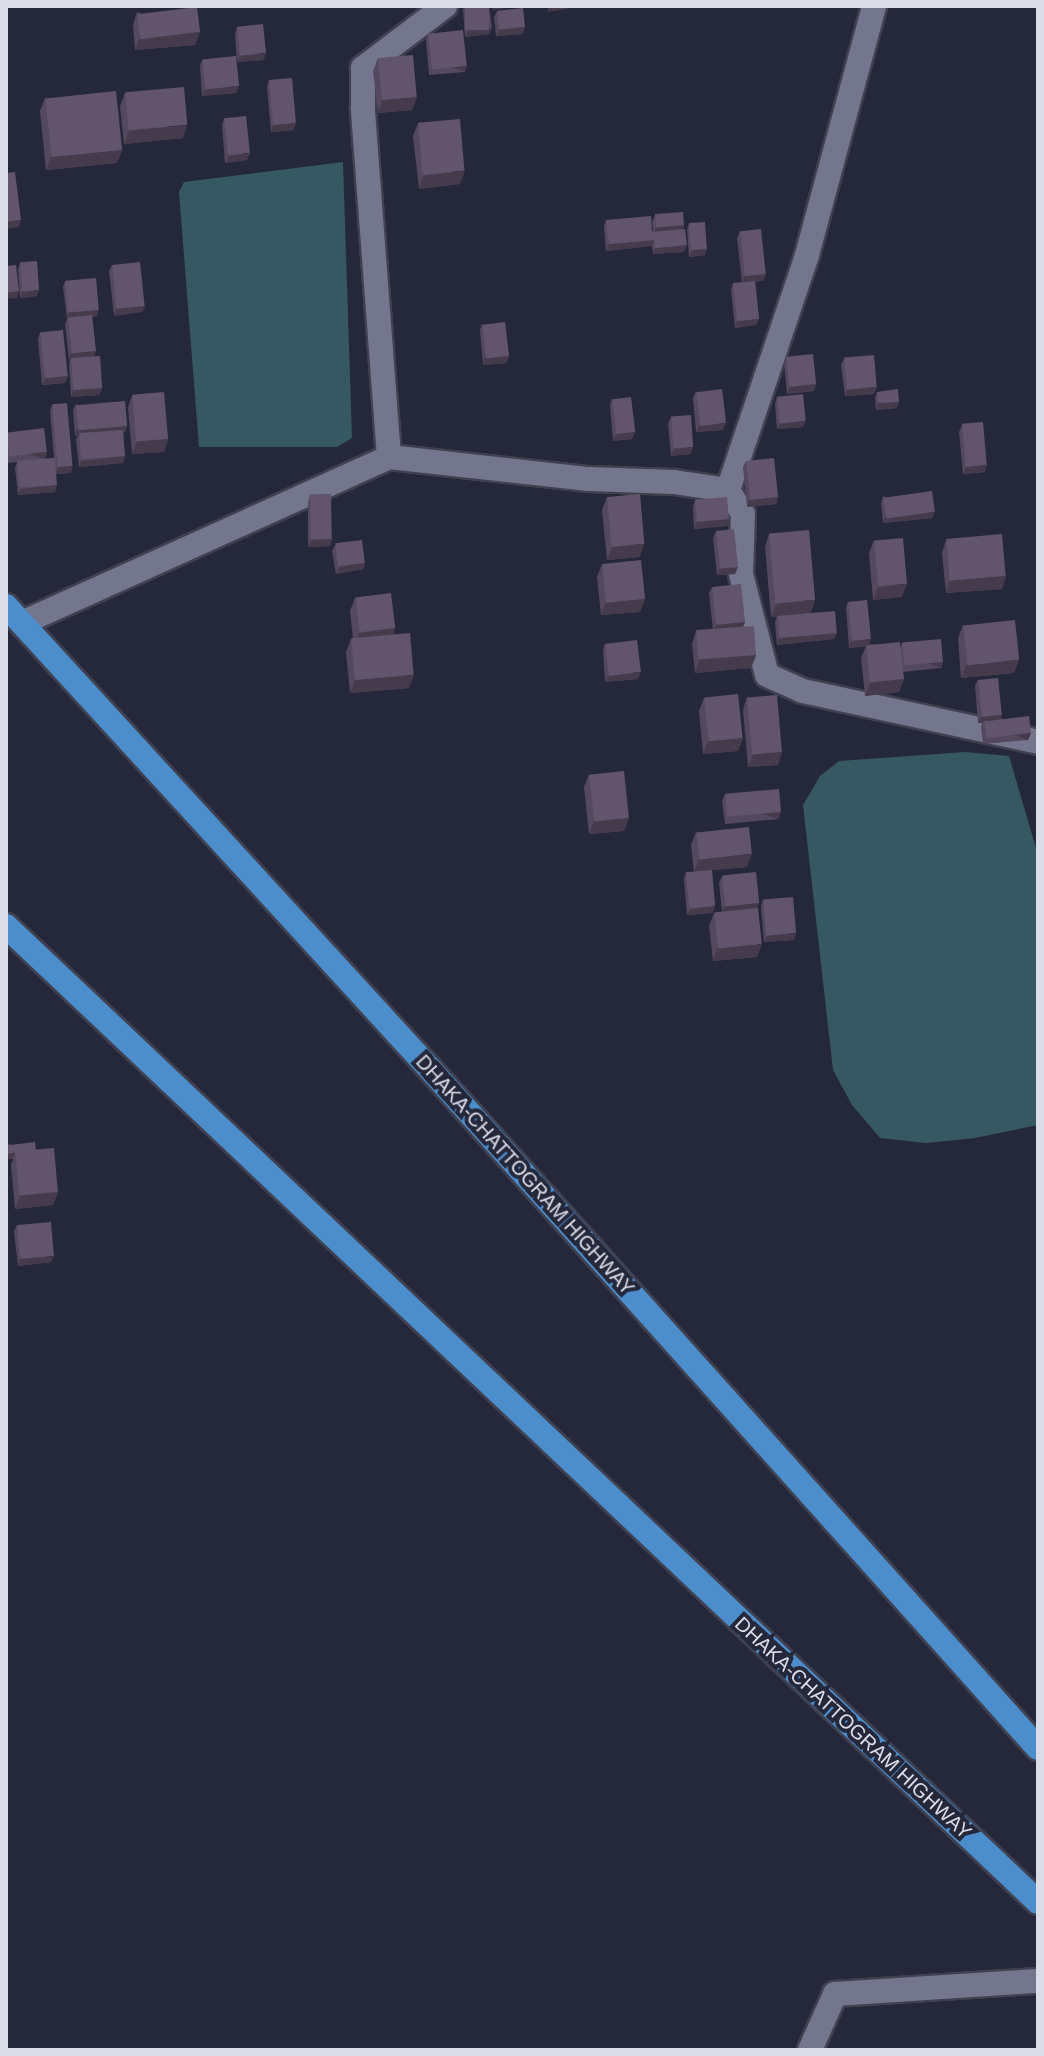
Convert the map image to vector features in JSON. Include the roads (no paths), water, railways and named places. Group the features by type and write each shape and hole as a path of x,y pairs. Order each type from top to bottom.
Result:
{"highway":[{"name":"DHAKA-CHATTOGRAM HIGHWAY","path":"14,615 430,1069 1038,1748"},
{"name":"DHAKA-CHATTOGRAM HIGHWAY","path":"6,926 1038,1902"}],"street":[{"path":"389,457 363,108 363,68 445,6"},
{"path":"728,490 807,255 874,6"},
{"path":"14,615 389,457 589,479 674,482 728,490 743,514 741,574 767,675 803,691 1038,742"},
{"path":"810,2050 835,1994 1038,1981"}],"water":[{"path":"343,162 352,438 337,447 199,447 179,192 184,182"},
{"path":"965,752 1009,756 1038,855 1038,1125 975,1138 926,1143 880,1138 852,1105 833,1070 803,805 820,776 839,761"}]}
